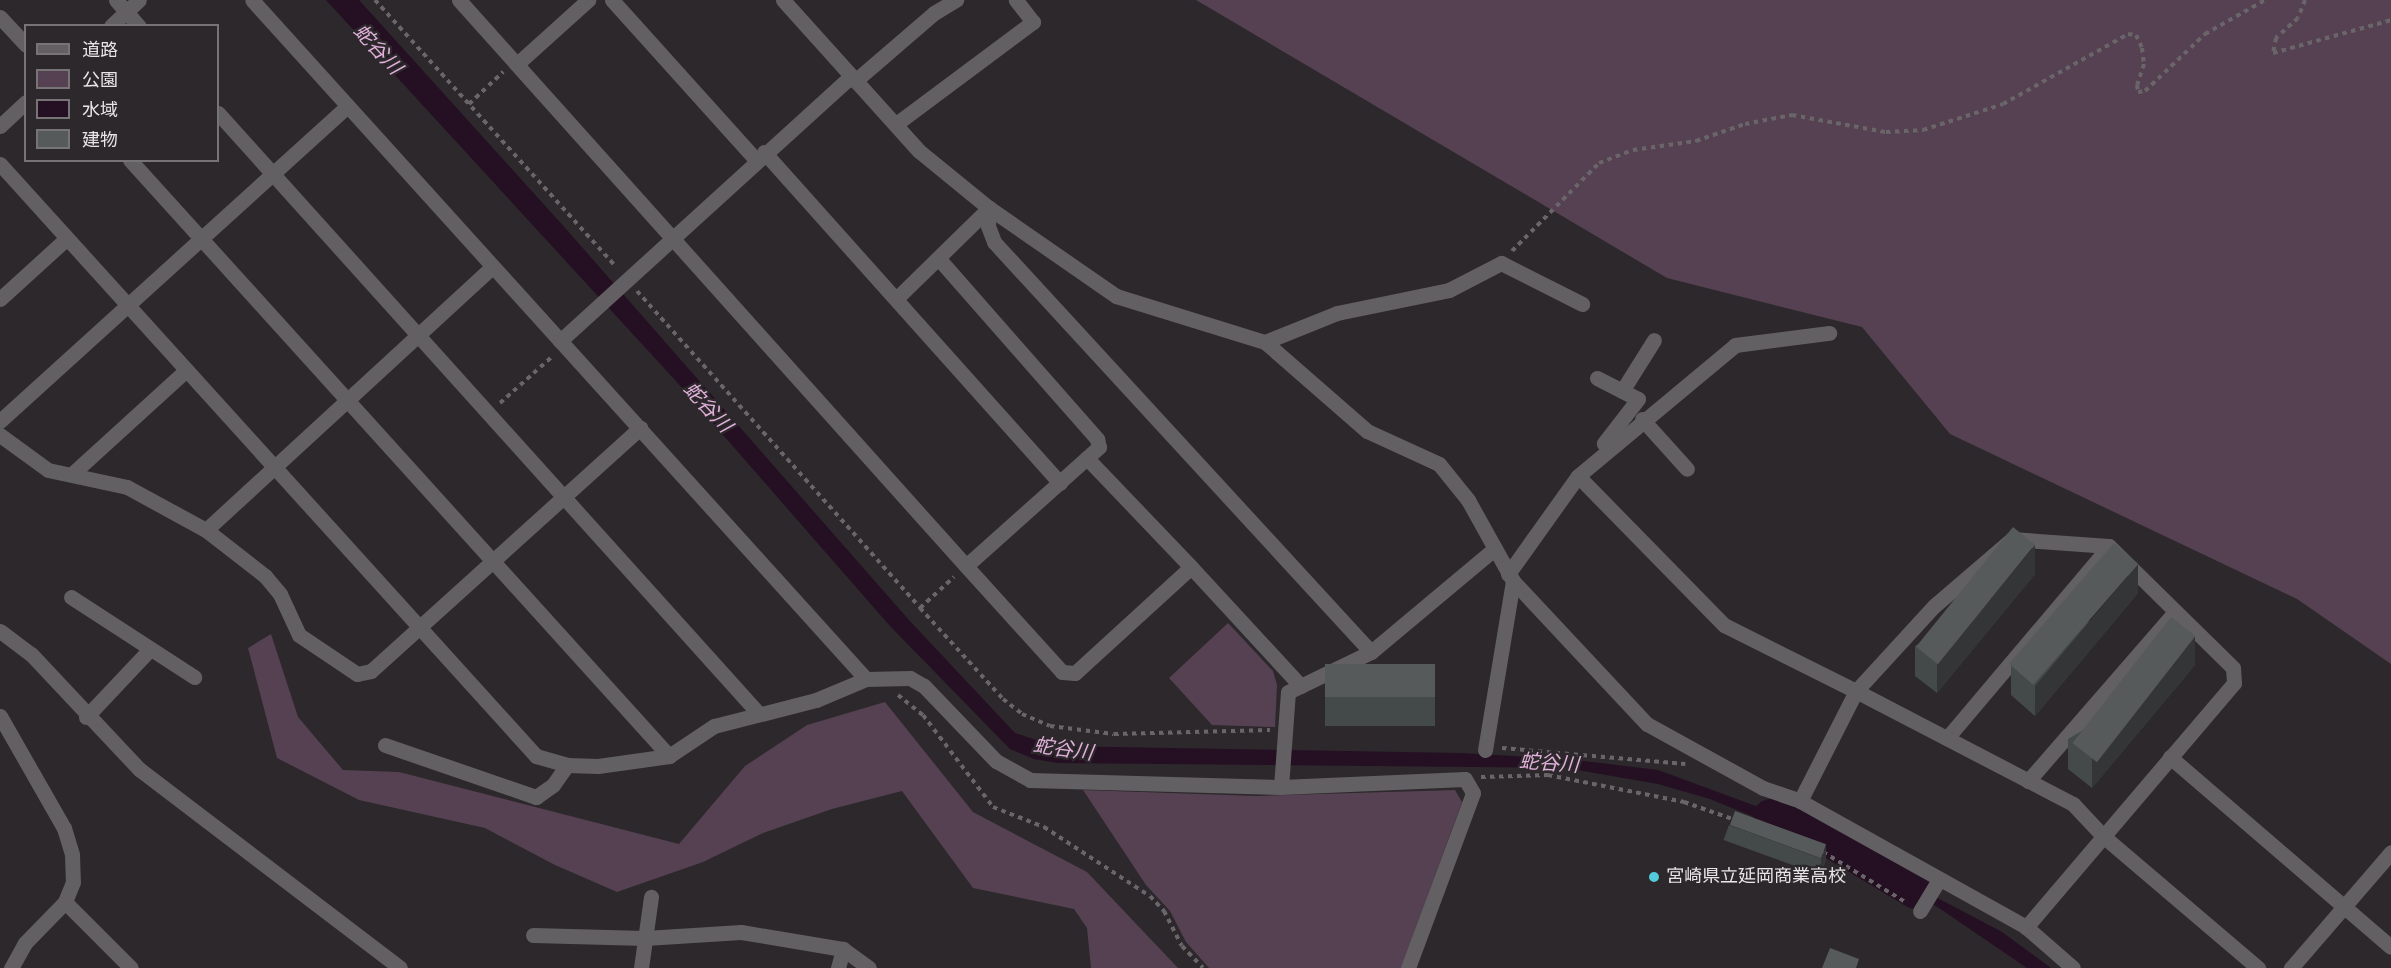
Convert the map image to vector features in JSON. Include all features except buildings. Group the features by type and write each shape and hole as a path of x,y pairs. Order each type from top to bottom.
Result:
{"street":[{"path":"112,24 122,6 140,0"},
{"path":"252,0 492,267 873,679"},
{"path":"459,0 1062,672 1075,673 1191,567"},
{"path":"516,63 588,0"},
{"path":"612,0 897,298 1060,483"},
{"path":"783,0 919,151 989,208 1116,296 1266,342 1367,431 1439,464 1468,500 1493,550 1511,577 1647,724 1763,788 1800,801 1938,880 2026,927 2073,968"},
{"path":"562,343 595,307 760,156 934,13 956,0"},
{"path":"896,124 1033,22 1016,0"},
{"path":"122,6 137,24"},
{"path":"0,17 24,43"},
{"path":"0,126 24,104"},
{"path":"0,421 127,302 273,174 347,105"},
{"path":"219,114 759,714"},
{"path":"132,162 492,563 669,756"},
{"path":"0,164 536,756 567,765 598,766 669,756 714,726 816,700 873,679 910,678 924,686 996,761 1030,780 1283,782 1465,779 1473,793 1408,968"},
{"path":"897,298 939,260 989,208"},
{"path":"989,208 988,226 994,242 1371,652"},
{"path":"0,299 66,239"},
{"path":"939,260 1097,439 1099,447 966,566"},
{"path":"1266,342 1337,313 1449,290 1500,263 1582,304"},
{"path":"206,530 492,267"},
{"path":"1582,471 1642,419 1735,345 1829,333"},
{"path":"1622,392 1654,340"},
{"path":"72,474 185,371"},
{"path":"1486,748 1511,577 1582,471 1638,399 1597,378"},
{"path":"1642,419 1687,469"},
{"path":"0,435 48,470 127,487 206,530 266,576 280,594 299,635 357,674 371,671 640,428"},
{"path":"1088,458 1301,686"},
{"path":"1582,471 1724,625 2073,804 2103,836 2258,968"},
{"path":"1800,801 1856,691 1934,606 2012,539 2109,546 2174,613 2233,668 2234,683 2026,927"},
{"path":"1947,738 2109,546"},
{"path":"1283,782 1288,692 1371,652 1493,550"},
{"path":"71,597 194,677"},
{"path":"2028,781 2174,613"},
{"path":"0,631 31,654 86,717 138,769 400,968"},
{"path":"86,717 150,649"},
{"path":"0,716 64,828 72,855 73,882 65,902 25,944 11,968"},
{"path":"385,745 536,796 553,785 567,765"},
{"path":"2170,758 2391,947"},
{"path":"2291,968 2391,852"},
{"path":"1921,908 1938,880"},
{"path":"641,968 651,897"},
{"path":"65,902 131,968"},
{"path":"533,935 645,938 741,933 843,949 869,968"},
{"path":"838,968 843,949"}],"path":[{"path":"375,0 624,280 1003,699 1022,714 1050,726 1114,734 1286,730"},
{"path":"1500,263 1599,163 1633,150 1696,141 1745,124 1792,115 1886,132 1923,130 2003,104 2128,34 2136,35 2142,48 2144,64 2137,85 2138,92 2145,91 2205,34 2265,0"},
{"path":"2305,0 2298,18 2276,39 2273,53 2391,20"},
{"path":"469,104 516,63"},
{"path":"489,414 562,343"},
{"path":"920,608 966,566"},
{"path":"873,679 923,715 993,807 1044,827 1149,896 1164,910 1182,946 1203,968"},
{"path":"1486,748 1577,751 1674,765 1712,760"},
{"path":"1468,785 1489,776 1548,775 1684,802 1743,822"},
{"path":"1820,851 1921,908"}],"green space":[{"path":"1196,0 2391,0 2391,664 2297,599 1950,434 1862,327 1667,278"},
{"path":"1228,623 1273,671 1277,685 1275,727 1212,725 1169,678"},
{"path":"271,634 298,717 343,770 399,772 679,844 745,766 807,725 885,702 973,812 1087,872 1178,968 1091,968 1087,928 1074,909 973,888 902,791 832,809 763,833 703,862 617,892 555,865 485,828 359,800 277,758 248,648"},
{"path":"1083,790 1257,796 1455,790 1462,802 1401,968 1209,968 1186,942 1170,911 1146,885"}],"water":[{"path":"326,0 359,0 566,229 908,619 1015,733 1054,746 1460,753 1567,759 1658,770 1780,815 2002,932 2051,968 2027,968 1939,908 1838,851 1710,799 1658,784 1566,768 1058,763 1034,759 1010,749 890,626 675,380"}],"waterway":[{"name":"蛇谷川","path":"1771,817 1831,840 1916,891"}],"place":[{"name":"宮崎県立延岡商業高校","path":"1654,877"}]}
